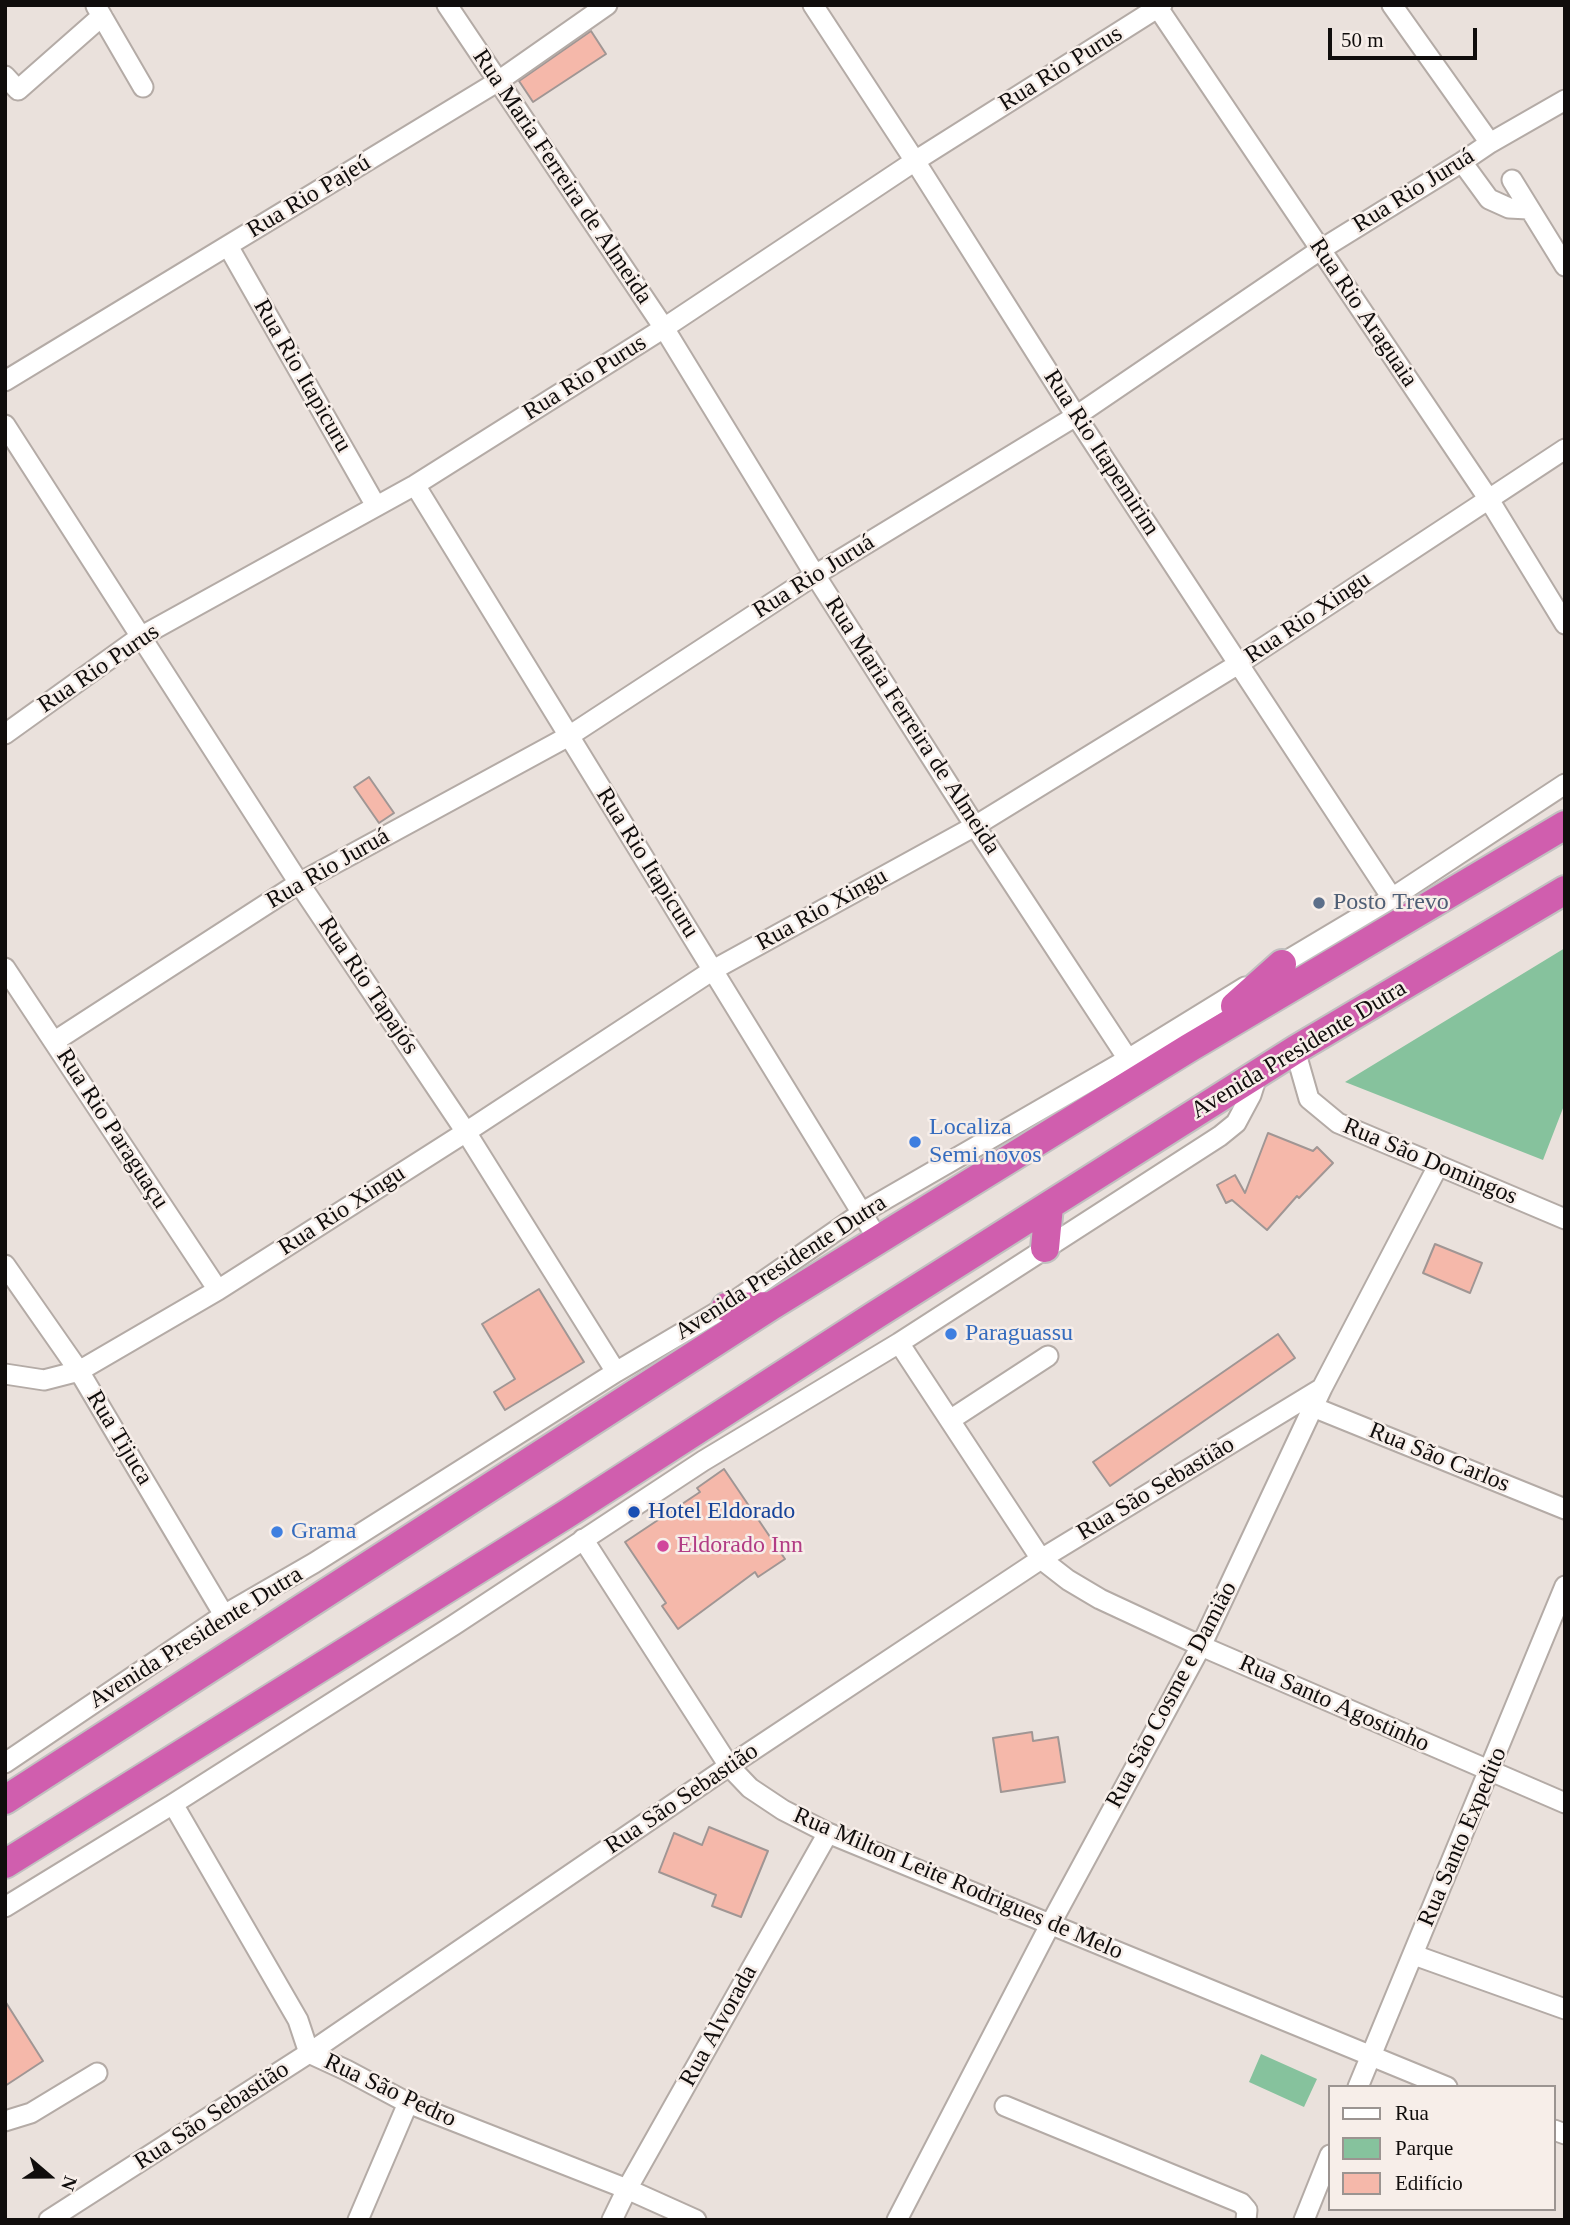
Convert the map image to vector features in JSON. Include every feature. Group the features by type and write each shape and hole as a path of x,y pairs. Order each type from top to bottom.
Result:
{"highway":[{"name":"Avenida Presidente Dutra","path":"5,1800 771,1306 1189,1048 1565,825"},
{"name":"Avenida Presidente Dutra","path":"5,1864 565,1515 1258,1073 1565,890"},
{"path":"1189,1048 1282,964"},
{"path":"1045,1248 1049,1206"},
{"path":"726,1307 771,1306"}],"street":[{"name":"Rua Maria Ferreira de Almeida","path":"447,5 664,328 815,575 1128,1059"},
{"name":"Rua Rio Pajeú","path":"5,381 497,82 607,5"},
{"name":"Rua Rio Itapemirim","path":"813,5 1076,416 1392,898"},
{"path":"1392,5 1490,143"},
{"name":"Rua Rio Purus","path":"5,734 140,637 415,485 664,328 915,161 1158,6"},
{"name":"Rua Rio Araguaia","path":"1158,6 1488,498 1565,624"},
{"path":"11,83 99,11 143,87"},
{"name":"Rua Rio Juruá","path":"55,1041 299,883 569,736 815,575 1076,416 1320,250 1490,143 1565,100"},
{"path":"1462,162 1489,199 1509,208 1528,209"},
{"path":"1512,180 1565,266"},
{"name":"Rua Rio Itapicuru","path":"228,246 376,506"},
{"name":"Rua Rio Tapajós","path":"5,425 299,883 466,1132 616,1372"},
{"name":"Rua Rio Xingu","path":"5,1374 44,1380 79,1371 218,1290 713,970 975,826 1240,663 1565,449"},
{"name":"Rua Rio Itapicuru","path":"415,485 879,1241"},
{"name":"Avenida Presidente Dutra","path":"5,1763 224,1615 314,1563 616,1372 726,1307 863,1212 1128,1059 1392,898 1565,784"},
{"path":"1450,860 1464,886"},
{"name":"Rua Rio Paraguaçu","path":"5,968 218,1290"},
{"name":"Rua São Domingos","path":"1295,1050 1309,1099 1338,1123 1565,1219"},
{"path":"5,1907 173,1804 703,1461 899,1343 1220,1136 1236,1123 1251,1095 1258,1073"},
{"name":"Rua São Cosme e Damião","path":"897,2220 1051,1923 1202,1646 1321,1388 1438,1166"},
{"name":"Rua Tijuca","path":"5,1265 79,1371 224,1615"},
{"name":"Rua Santo Agostinho","path":"899,1343 1041,1559 1068,1580 1100,1599 1202,1646 1565,1803"},
{"path":"950,1420 1048,1356"},
{"name":"Rua São Sebastião","path":"49,2220 309,2053 729,1766 1041,1559 1321,1388"},
{"name":"Rua São Carlos","path":"1313,1407 1565,1509"},
{"name":"Rua Milton Leite Rodrigues de Melo","path":"583,1539 729,1766 750,1788 783,1810 828,1833 1442,2085"},
{"path":"314,1563 330,1588"},
{"name":"Rua Santo Expedito","path":"1359,2085 1565,1587"},
{"name":"Rua São Pedro","path":"173,1804 298,2020 309,2053 408,2103 627,2189 696,2220"},
{"name":"Rua Alvorada","path":"612,2220 828,1833"},
{"path":"1414,1955 1565,2008"},
{"path":"5,2121 31,2113 97,2073"},
{"path":"358,2220 408,2103"},
{"path":"1004,2106 1241,2203 1247,2210 1246,2220"},
{"path":"1304,2220 1328,2160"}],"green space":[{"path":"1565,948 1565,1103 1543,1160 1345,1082"},
{"path":"1261,2054 1317,2079 1304,2107 1249,2082"}],"building":[{"path":"591,31 606,54 533,102 519,81"},
{"path":"369,777 394,813 379,823 354,787"},
{"path":"1268,1133 1313,1151 1317,1147 1333,1163 1299,1198 1297,1196 1267,1230 1232,1200 1226,1203 1217,1185 1235,1175 1245,1193"},
{"path":"1435,1244 1482,1263 1470,1293 1423,1273"},
{"path":"539,1289 584,1362 505,1410 494,1392 515,1379 482,1324"},
{"path":"1278,1334 1295,1358 1110,1486 1093,1462"},
{"path":"724,1469 785,1559 758,1577 755,1572 678,1629 662,1606 666,1603 625,1542 700,1492 697,1488"},
{"path":"1032,1732 1033,1741 1058,1737 1065,1782 1001,1792 993,1738"},
{"path":"709,1827 768,1851 741,1917 712,1906 716,1895 659,1872 674,1833 702,1845"},
{"path":"5,2001 43,2061 5,2086"}],"place":[{"name":"Posto Trevo","path":"1319,903"},
{"name":"Localiza Semi novos","path":"915,1142"},
{"name":"Paraguassu","path":"951,1334"},
{"name":"Hotel Eldorado","path":"634,1512"},
{"name":"Grama","path":"277,1532"},
{"name":"Eldorado Inn","path":"663,1546"}]}
